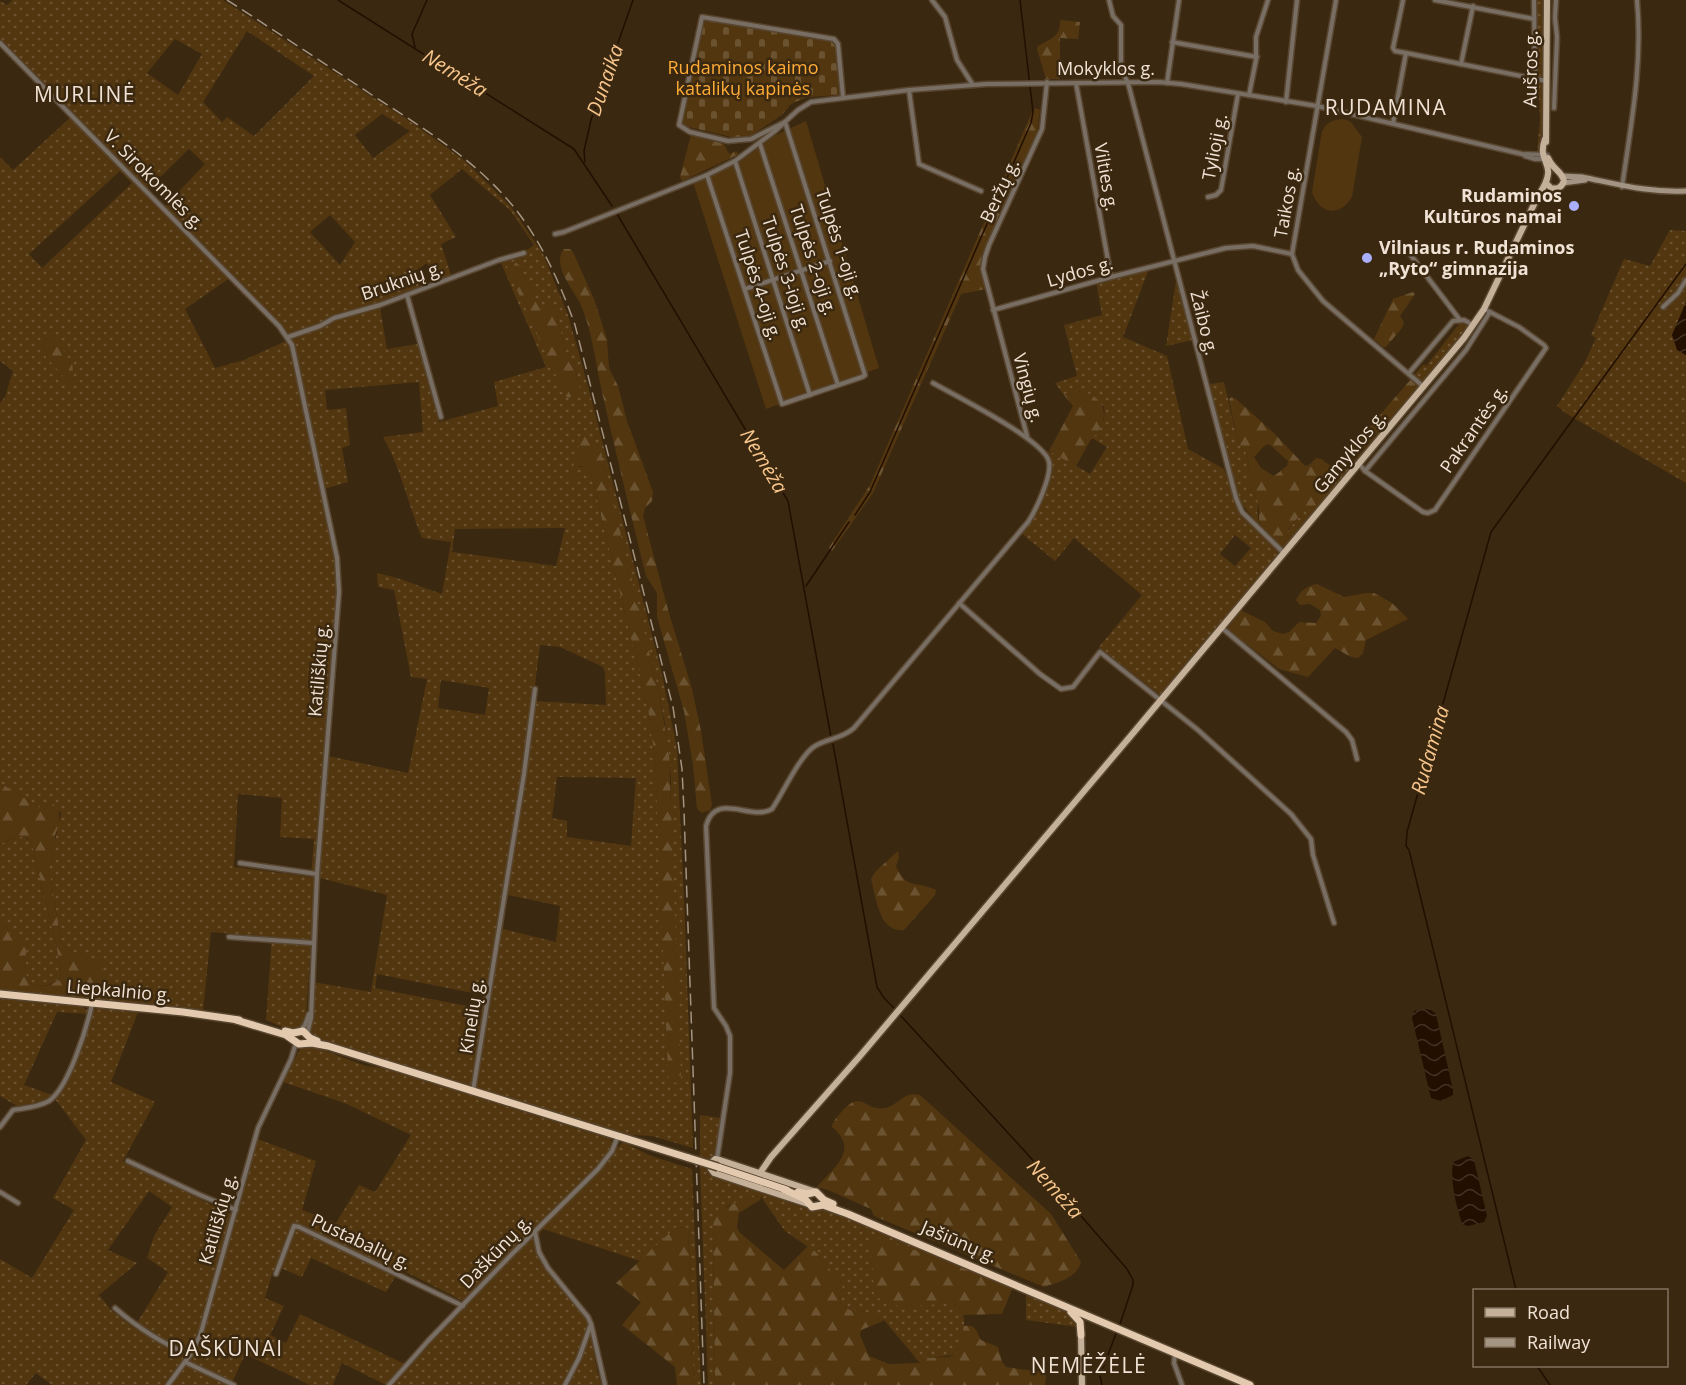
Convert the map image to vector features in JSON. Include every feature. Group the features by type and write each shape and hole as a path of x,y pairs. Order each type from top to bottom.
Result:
{"highway":[{"name":"Liepkalnio g.","path":"0,994 183,1012 236,1020 328,1046 618,1136"},
{"name":"Jašiūnų g.","path":"618,1136 689,1158 718,1163 783,1189 830,1204 1080,1310 1083,1319"},
{"name":"Jašiūnų g.","path":"813,1199 1064,1307 1083,1319 1096,1319 1248,1384"},
{"path":"1081,1335 1083,1319"}],"main road":[{"name":"Aušros g.","path":"1547,0 1545,157 1548,174"},
{"name":"Aušros g.","path":"1545,157 1555,171"},
{"path":"1548,174 1555,171 1563,179 1587,179 1658,192 1686,191"},
{"name":"Gamyklos g.","path":"760,1173 771,1157 860,1056 1360,465 1487,311 1535,206 1549,186 1548,174"},
{"path":"1549,186 1557,189 1563,179"},
{"path":"712,1161 760,1173 813,1199 714,1173 710,1166 712,1161"},
{"path":"1081,1335 1082,1385"}],"street":[{"path":"932,0 945,16 957,60 972,85"},
{"name":"Žaibo g.","path":"1108,0 1113,16 1121,25 1121,68 1128,83 1236,498 1242,512 1284,554"},
{"path":"1167,83 1179,0"},
{"path":"1249,95 1257,57 1256,37 1268,0"},
{"path":"1286,102 1297,0"},
{"name":"Taikos g.","path":"1174,260 1237,246 1252,246 1292,254 1336,0"},
{"path":"1403,0 1394,50 1546,81"},
{"path":"1435,0 1534,19"},
{"path":"1534,0 1535,80"},
{"path":"1554,108 1556,0"},
{"path":"1622,187 1637,72 1639,27 1637,0"},
{"path":"1461,64 1473,6"},
{"path":"785,122 746,140 721,140 690,132 679,125 702,17 834,39 838,45 843,97"},
{"path":"1172,42 1257,57"},
{"name":"V. Sirokomlės g.","path":"0,43 288,337"},
{"path":"1546,50 1556,50"},
{"path":"1393,123 1406,53"},
{"name":"Mokyklos g.","path":"555,234 707,175 735,161 760,144 804,105 811,102 972,85 1047,82 1167,83 1317,106 1522,154 1545,157"},
{"name":"Beržų g.","path":"993,310 983,269 985,257 1042,129 1047,82"},
{"name":"Vilties g.","path":"1076,82 1111,277"},
{"path":"909,90 919,164 981,191"},
{"name":"Tylioji g.","path":"1208,197 1216,195 1221,190 1238,93"},
{"name":"Tulpės 1-oji g.","path":"785,122 866,375 838,385"},
{"path":"746,140 749,151"},
{"name":"Tulpės 2-oji g.","path":"760,144 838,385"},
{"name":"Tulpės 3-ioji g.","path":"735,161 810,395"},
{"name":"Tulpės 4-oji g.","path":"707,175 782,404 810,395"},
{"path":"1403,244 1460,320 1474,326"},
{"name":"Bruknių g.","path":"288,337 320,326 334,318 407,295 499,260 524,253"},
{"path":"1292,254 1298,270 1323,301 1424,387"},
{"name":"Lydos g.","path":"993,310 1174,260"},
{"path":"745,288 830,261"},
{"path":"1663,307 1678,293 1686,280"},
{"path":"407,295 441,417"},
{"name":"Vingių g.","path":"993,310 1028,437"},
{"path":"1365,471 1466,350 1487,311"},
{"name":"Pakrantės g.","path":"1360,465 1365,471 1423,512 1428,513 1435,510 1546,348 1518,327 1487,311"},
{"path":"1409,373 1452,322 1460,320"},
{"name":"Katiliškių g.","path":"168,1385 190,1355 200,1336 258,1128 311,1018 317,874 339,592 337,558 294,349 288,337"},
{"name":"Vingių g.","path":"933,383 1028,437"},
{"path":"810,395 838,385"},
{"path":"718,1163 730,1073 730,1036 714,1008 706,826 708,820 716,810 725,807 762,813 772,809 809,750 821,743 842,737 854,728 1028,522 1034,513 1049,473 1049,462 1028,437"},
{"path":"959,603 1061,690 1073,687 1100,652 1161,699 1244,770 1291,814 1307,833 1313,843 1313,855 1334,922"},
{"path":"1221,628 1346,732 1352,740 1357,759"},
{"name":"Kinelių g.","path":"473,1091 525,766 535,689"},
{"path":"240,863 317,874"},
{"path":"229,937 313,943"},
{"path":"0,1127 13,1110 40,1105 56,1095 77,1053 92,1003"},
{"name":"Katiliškių g.","path":"301,1038 310,1010"},
{"name":"Daškūnų g.","path":"389,1385 602,1164 612,1151 618,1136"},
{"path":"129,1161 236,1210"},
{"path":"0,1192 18,1203"},
{"name":"Pustabalių g.","path":"276,1274 294,1227 298,1227 463,1306"},
{"path":"535,1232 539,1252 548,1269 588,1317 605,1385"},
{"path":"115,1308 137,1327 156,1339 190,1355"},
{"path":"566,1385 591,1324"},
{"path":"1175,1353 1174,1364 1182,1385"},
{"path":"185,1362 234,1385"}],"green space":[{"path":"12,0 223,0 414,124 465,161 511,207 543,254 568,315 588,386 662,674 677,749 693,1148 652,1136 630,1135 321,1040 310,1034 313,1021 313,982 371,992 387,895 320,878 328,756 408,773 427,679 411,677 394,590 378,587 377,573 442,594 451,542 422,538 395,461 383,437 423,432 419,382 325,390 327,410 346,408 350,445 342,448 348,482 324,489 293,342 288,334 165,206 205,164 189,149 148,189 0,40 0,1 7,5","holes":["247,31 314,76 254,136 227,117 222,122 203,102","175,39 202,54 178,95 147,73","382,114 410,131 373,158 355,135","462,169 510,210 534,245 520,255 501,263 546,367 494,382 498,406 439,422 418,344 387,349 379,302 420,287 412,273 427,263 438,281 451,275 441,244 456,237 430,195","330,215 355,242 340,265 310,232","519,265 540,307 543,306 557,315 565,350 573,360 580,390 565,395","597,444 665,724 671,777 670,1080 655,759 648,708 591,474 586,467 578,467","565,528 556,566 452,552 455,529","540,645 560,647 603,667 606,705 533,701","441,680 489,688 485,715 438,708","557,777 636,778 631,846 567,837 567,821 552,818","508,895 560,906 556,942 503,929","377,974 483,995 482,1009 375,988"]},
{"path":"1536,0 1544,0 1541,152 1537,152 1540,122"},
{"name":"Rudaminos kaimo katalikų kapinės","path":"705,18 830,40 836,46 839,95 808,97 795,102 782,115 744,140 681,125"},
{"path":"1060,20 1080,22 1078,39 1060,38 1060,79 1046,79 1037,49 1057,33"},
{"path":"1036,108 1040,110 1036,141 984,256 982,273 986,289 961,294 873,493 832,551 830,546 870,485 1032,112"},
{"path":"71,117 230,278 185,309 215,368 244,360 288,340 292,349 331,536 337,584 306,1016 304,1023 295,1030 266,1020 272,937 211,932 203,1011 79,998 89,991 101,963 68,950 61,942 49,868 61,813 53,804 39,807 0,783 0,403 5,397 13,371 0,361 0,157 13,170","holes":["120,171 132,183 42,268 29,254","238,794 282,798 280,837 314,839 311,877 234,867"]},
{"path":"1342,119 1350,121 1362,137 1352,197 1341,208 1330,211 1319,205 1312,192 1322,131 1330,122"},
{"path":"806,121 879,368 766,409 693,182 738,163 774,136"},
{"path":"691,135 724,144 730,154 736,151 739,154 682,181 680,177"},
{"path":"1670,230 1686,231 1686,302 1672,335 1686,355 1686,483 1557,406 1584,364 1596,338 1591,335 1624,259 1650,266"},
{"path":"564,249 570,249 573,252 594,299 607,339 609,368 618,386 627,421 653,492 652,501 645,508 643,516 692,689 701,731 712,805 710,810 702,813 697,809 693,765 684,711 657,617 657,593 646,576 588,325 560,262"},
{"path":"514,261 519,265 540,306 549,303 557,315 565,350 573,360 580,390 579,393 568,398 507,268 507,265"},
{"path":"1149,269 1123,337 1167,356 1188,449 1224,469 1238,509 1278,550 1277,559 1161,694 1099,647 1142,595 1074,538 1055,561 1021,533 1036,510 1049,479 1051,463 1044,450 1058,455 1090,474 1107,447 1092,438 1102,424 1104,407 1081,391 1064,395 1055,383 1077,376 1064,325 1102,315 1096,282","holes":["1235,535 1251,548 1235,566 1220,554"]},
{"path":"1176,281 1193,340 1166,346"},
{"path":"1413,292 1415,294 1400,316 1404,322 1402,328 1386,347 1383,347 1374,339 1393,299"},
{"path":"1460,323 1465,323 1468,328 1423,383 1414,375 1424,364 1426,366"},
{"path":"53,334 72,363 74,380 70,384 38,348"},
{"path":"1412,378 1419,386 1314,508 1304,511 1288,529 1294,539 1286,547 1280,547 1260,524 1259,503 1251,490 1248,459 1238,442 1229,399 1232,397 1236,399 1274,433 1305,466 1316,458 1336,470 1359,439","holes":["1269,444 1288,461 1287,466 1274,476 1261,468 1254,457"]},
{"path":"1224,382 1238,442 1248,459 1251,490 1259,503 1257,512 1260,527 1239,500 1209,388 1210,384"},
{"path":"1419,386 1294,539 1287,532 1288,530 1304,511 1339,478"},
{"path":"1081,391 1098,400 1102,405 1104,417 1099,430 1076,466 1049,451 1073,406 1064,395"},
{"path":"584,437 594,439 601,452 658,688 669,752 681,1078 674,1083 669,1080 668,1071 655,759 648,708 591,474 586,467 579,466 575,481 572,482 570,479 580,441"},
{"path":"1317,584 1344,597 1374,593 1392,603 1408,619 1366,640 1363,653 1358,658 1351,657 1335,648 1308,677 1279,669 1226,628 1240,610 1265,622 1273,631 1283,634 1289,632 1299,622 1316,623 1321,616 1320,610 1310,604 1300,605 1296,600 1305,589"},
{"path":"0,783 39,807 53,804 59,809 55,855 49,868 61,942 68,950 102,963 103,978 79,998 0,990 0,924 7,928 12,938 22,938 28,941 25,960 27,981 44,986 61,979 57,949 31,841 19,837 0,844"},
{"path":"16,837 23,837 31,841 57,949 61,979 44,986 27,981 25,960 28,941 12,938 7,928 0,924 0,844"},
{"path":"898,851 896,867 904,879 913,884 936,890 935,895 904,930 889,926 884,920 877,904 871,879 876,871"},
{"path":"0,999 81,1006 88,1011 88,1014 57,1012 24,1085 52,1095 41,1102 17,1106 0,1096"},
{"path":"99,1007 138,1012 111,1082 155,1102 123,1161 232,1215 196,1341 165,1385 52,1385 36,1373 26,1385 0,1385 0,1259 32,1278 74,1210 53,1198 86,1140 55,1099 72,1069 92,1011","holes":["149,1191 172,1207 154,1236 147,1258 168,1272 134,1328 112,1311 99,1295 137,1263 108,1250"]},
{"path":"310,1045 366,1066 383,1068 608,1138 611,1139 612,1145 618,1147 623,1142 651,1156 692,1169 701,1385 694,1385 688,1228 677,1227 640,1261 543,1229 534,1241 537,1255 589,1322 597,1370 602,1385 386,1385 342,1363 333,1385 310,1385 245,1354 231,1385 170,1385 200,1341 257,1139 316,1161 302,1210 336,1223 359,1185 375,1192 411,1135 347,1104 283,1082 301,1047","holes":["311,1258 386,1292 400,1269 467,1303 409,1366 300,1314 286,1343 270,1335 284,1306 265,1298 273,1271 283,1269 302,1277"]},
{"path":"914,1094 920,1095 1051,1214 1081,1262 1079,1268 1071,1276 1044,1287 874,1216 871,1209 817,1187 837,1165 844,1151 844,1143 840,1135 832,1127 842,1111 859,1101 872,1107 885,1108"},
{"path":"700,1115 721,1118 715,1156 710,1160 700,1157"},
{"path":"700,1165 707,1167 707,1172 711,1176 811,1210 826,1209 934,1255 927,1255 947,1296 960,1308 963,1315 963,1333 955,1355 927,1358 920,1363 884,1320 881,1322 869,1313 844,1307 840,1303 842,1282 838,1281 817,1253 785,1231 761,1197 757,1196 727,1206 713,1225 715,1385 708,1385"},
{"path":"760,1196 760,1200 739,1213 737,1227 739,1232 784,1270 808,1246 817,1253 843,1284 840,1303 847,1309 869,1313 881,1322 861,1330 860,1335 869,1356 889,1364 920,1363 927,1358 955,1355 964,1326 971,1326 981,1340 998,1347 1002,1362 1006,1367 1042,1372 1046,1376 1045,1385 715,1385 713,1225 720,1213 732,1204"},
{"path":"676,1227 688,1228 694,1385 677,1385 675,1367 622,1325 641,1302 616,1283"},
{"path":"879,1238 927,1255 934,1255 1013,1287 1002,1314 963,1315 960,1308 954,1304 905,1307 881,1300 874,1294 871,1244"},
{"path":"1026,1293 1064,1309 1076,1320 1078,1327 1026,1320"}],"water":[{"path":"1686,302 1686,355 1677,350 1672,335"},
{"path":"1425,1009 1436,1014 1453,1090 1453,1095 1441,1101 1431,1098 1412,1018 1414,1011"},
{"path":"1468,1156 1474,1160 1487,1216 1484,1222 1468,1226 1462,1224 1454,1193 1452,1170 1453,1162"}],"waterway":[{"name":"Nemėža","path":"338,0 574,149 612,206"},
{"path":"415,47 412,34 427,0"},
{"name":"Dunaika","path":"585,162 584,151 591,120 633,0"},
{"path":"855,515 870,492 1031,123 1033,112 1020,0"},
{"name":"Nemėža","path":"617,214 788,501 831,737"},
{"name":"Rudamina","path":"1516,1289 1409,850 1406,846 1407,832 1491,532 1686,264"},
{"path":"806,586 849,522"},
{"name":"Nemėža","path":"833,744 877,987 894,1008"},
{"name":"Nemėža","path":"901,1016 1030,1157 1127,1269 1133,1285 1119,1327"},
{"name":"Nemėža","path":"1102,1385 1100,1376 1117,1331"},
{"name":"Rudamina","path":"1538,1367 1550,1385"}],"railway":[{"path":"227,0 432,135 488,179 520,215 545,254 575,325 673,707 682,769 704,1385"}],"place":[{"name":"Rudaminos Kultūros namai","path":"1574,206"},
{"name":"Vilniaus r. Rudaminos „Ryto“ gimnazija","path":"1367,258"}],"district":[{"name":"MURLINĖ","path":"85,95"},
{"name":"RUDAMINA","path":"1386,108"},
{"name":"DAŠKŪNAI","path":"226,1349"},
{"name":"NEMĖŽĖLĖ","path":"1089,1366"}]}
